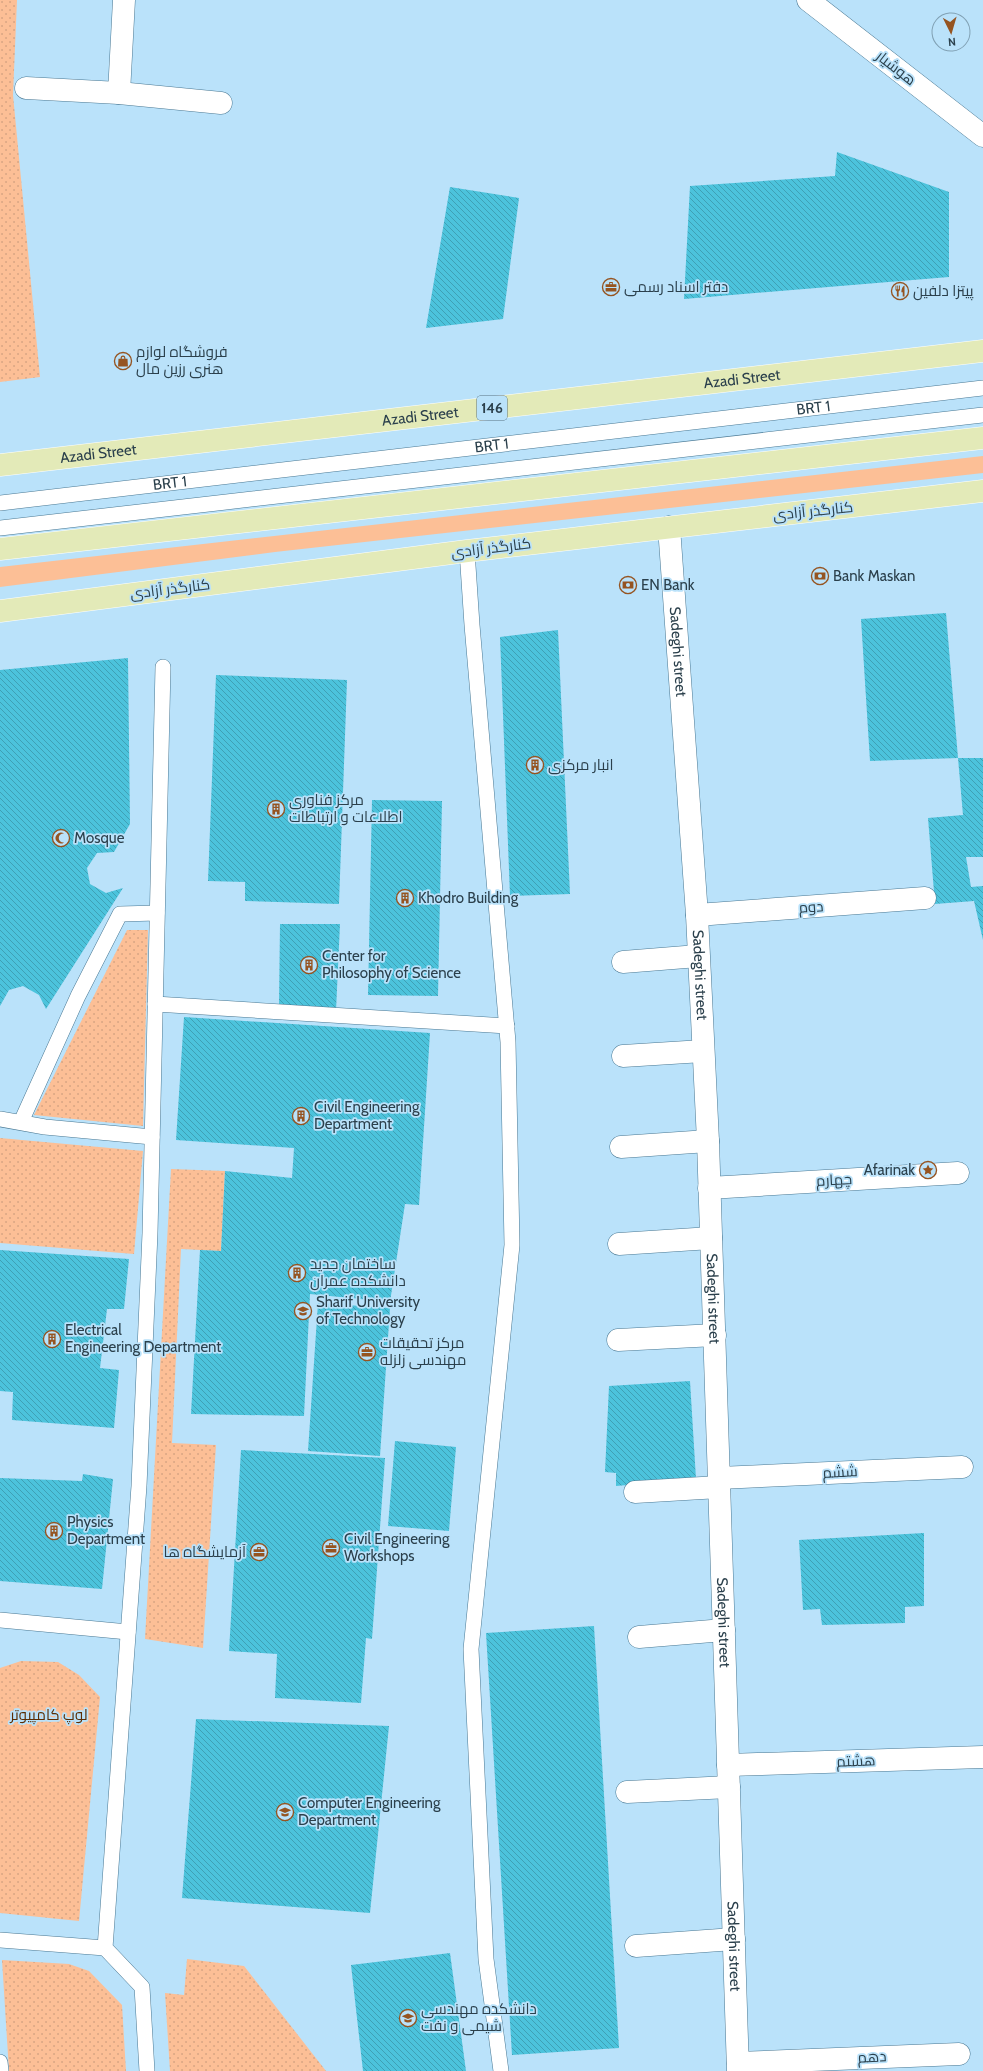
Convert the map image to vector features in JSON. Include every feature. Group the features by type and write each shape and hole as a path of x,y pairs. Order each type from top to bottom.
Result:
{"main road":[{"name":"Azadi Street","path":"0,465 983,351"},
{"path":"0,550 983,438"},
{"name":"کنارگذر آزادی","path":"0,610 467,551 983,491"}],"street":[{"path":"119,93 124,0"},
{"name":"هوشیار","path":"808,0 983,136"},
{"path":"26,88 119,93 221,103"},
{"name":"Sadeghi street","path":"669,527 697,915 708,1141 738,2067"},
{"name":"دوم","path":"697,915 925,898"},
{"path":"623,962 698,956"},
{"path":"623,1056 703,1050"},
{"path":"621,1147 708,1141"},
{"name":"چهارم","path":"709,1188 958,1173"},
{"path":"619,1244 711,1238"},
{"path":"618,1340 715,1335"},
{"name":"ششم","path":"635,1492 719,1482 962,1467"},
{"path":"639,1636 724,1630"},
{"name":"هشتم","path":"728,1765 983,1757"},
{"path":"627,1792 729,1787"},
{"path":"636,1946 734,1939"},
{"name":"دهم","path":"738,2067 959,2054"}],"lane":[{"name":"BRT 1","path":"0,503 983,388"},
{"name":"BRT 1","path":"0,528 983,415"},
{"path":"467,551 472,625 507,1026 512,1245 471,1649 486,1959 501,2071"},
{"path":"106,1948 139,1486 150,1233 163,667"},
{"path":"21,1122 78,996 120,914 157,913"},
{"path":"155,1004 507,1026"},
{"path":"0,1120 21,1122 45,1127 152,1137"},
{"path":"0,1620 128,1632"},
{"path":"0,1940 106,1948 142,1987 147,2071"},
{"path":"0,2062 1,2071"}],"green space":[{"path":"0,0 17,0 13,95 40,377 0,382"},
{"path":"983,456 983,473 275,552 0,587 0,567"},
{"path":"127,930 148,930 143,1126 34,1115"},
{"path":"0,1138 143,1151 134,1254 0,1243"},
{"path":"171,1169 225,1171 221,1251 181,1249 172,1443 216,1445 203,1648 145,1639"},
{"name":"لوپ کامپیوتر","path":"21,1661 58,1662 79,1675 100,1697 79,1921 0,1913 0,1668"},
{"path":"187,1959 244,1966 326,2071 170,2071 165,1993 184,1995"},
{"path":"2,1960 69,1964 89,1971 122,2005 126,2071 9,2071"}],"building":[{"path":"837,152 949,192 949,277 684,299 690,186 835,176"},
{"path":"450,187 519,198 503,319 426,328"},
{"path":"946,613 958,758 870,761 861,619"},
{"name":"انبار مرکزی","path":"558,630 570,894 510,896 500,637"},
{"name":"Mosque","path":"128,658 130,824 114,852 97,853 87,868 90,884 106,893 123,888 46,1009 39,995 23,986 9,990 0,1006 0,670"},
{"name":"مرکز فناوری اطلاعات و ارتباطات","path":"216,675 347,680 339,904 245,901 245,882 208,881"},
{"path":"958,758 983,758 983,857 966,857 971,887 983,886 983,940 974,901 935,904 928,818 963,815"},
{"name":"Khodro Building","path":"372,800 442,801 438,996 368,995"},
{"name":"Center for Philosophy of Science","path":"280,924 340,924 336,1011 279,1005"},
{"path":"184,1017 430,1033 419,1205 405,1204 390,1302 310,1294 304,1416 191,1414 200,1250 221,1251 225,1171 292,1178 294,1148 176,1140"},
{"name":"Electrical Engineering Department","path":"0,1250 129,1259 124,1309 107,1309 100,1368 119,1370 114,1428 12,1420 13,1392 0,1391"},
{"path":"318,1303 390,1308 380,1456 308,1451"},
{"path":"690,1381 696,1479 616,1486 616,1473 605,1472 609,1386"},
{"path":"395,1441 456,1447 449,1531 388,1526"},
{"name":"Civil Engineering Workshops","path":"241,1450 385,1458 372,1639 366,1638 361,1703 275,1698 277,1654 229,1651"},
{"name":"Physics Department","path":"83,1474 113,1479 102,1589 0,1581 0,1478 82,1481"},
{"path":"924,1533 924,1606 905,1607 905,1623 822,1625 820,1609 803,1610 799,1540"},
{"path":"594,1626 619,2048 512,2055 486,1633"},
{"name":"Computer Engineering Department","path":"196,1719 389,1726 370,1913 182,1898"},
{"name":"دانشکده مهندسی شیمی و نفت","path":"450,1953 466,2071 363,2071 351,1965"}],"place":[{"name":"دفتر اسناد رسمی","path":"611,287"},
{"name":"پیتزا دلفین","path":"900,291"},
{"name":"فروشگاه لوازم هنری رزین مال","path":"123,361"},
{"name":"Bank Maskan","path":"820,576"},
{"name":"EN Bank","path":"628,585"},
{"name":"انبار مرکزی","path":"535,765"},
{"name":"مرکز فناوری اطلاعات و ارتباطات","path":"276,809"},
{"name":"Mosque","path":"61,838"},
{"name":"Khodro Building","path":"405,898"},
{"name":"Center for Philosophy of Science","path":"309,965"},
{"name":"Civil Engineering Department","path":"301,1116"},
{"name":"Afarinak","path":"928,1170"},
{"name":"ساختمان جدید دانشکده عمران","path":"297,1273"},
{"name":"Sharif University of Technology","path":"303,1311"},
{"name":"Electrical Engineering Department","path":"52,1339"},
{"name":"مرکز تحقیقات مهندسی زلزله","path":"367,1352"},
{"name":"Physics Department","path":"54,1531"},
{"name":"Civil Engineering Workshops","path":"331,1548"},
{"name":"آزمایشگاه ها","path":"259,1552"},
{"name":"Computer Engineering Department","path":"285,1812"},
{"name":"دانشکده مهندسی شیمی و نفت","path":"408,2018"}]}
